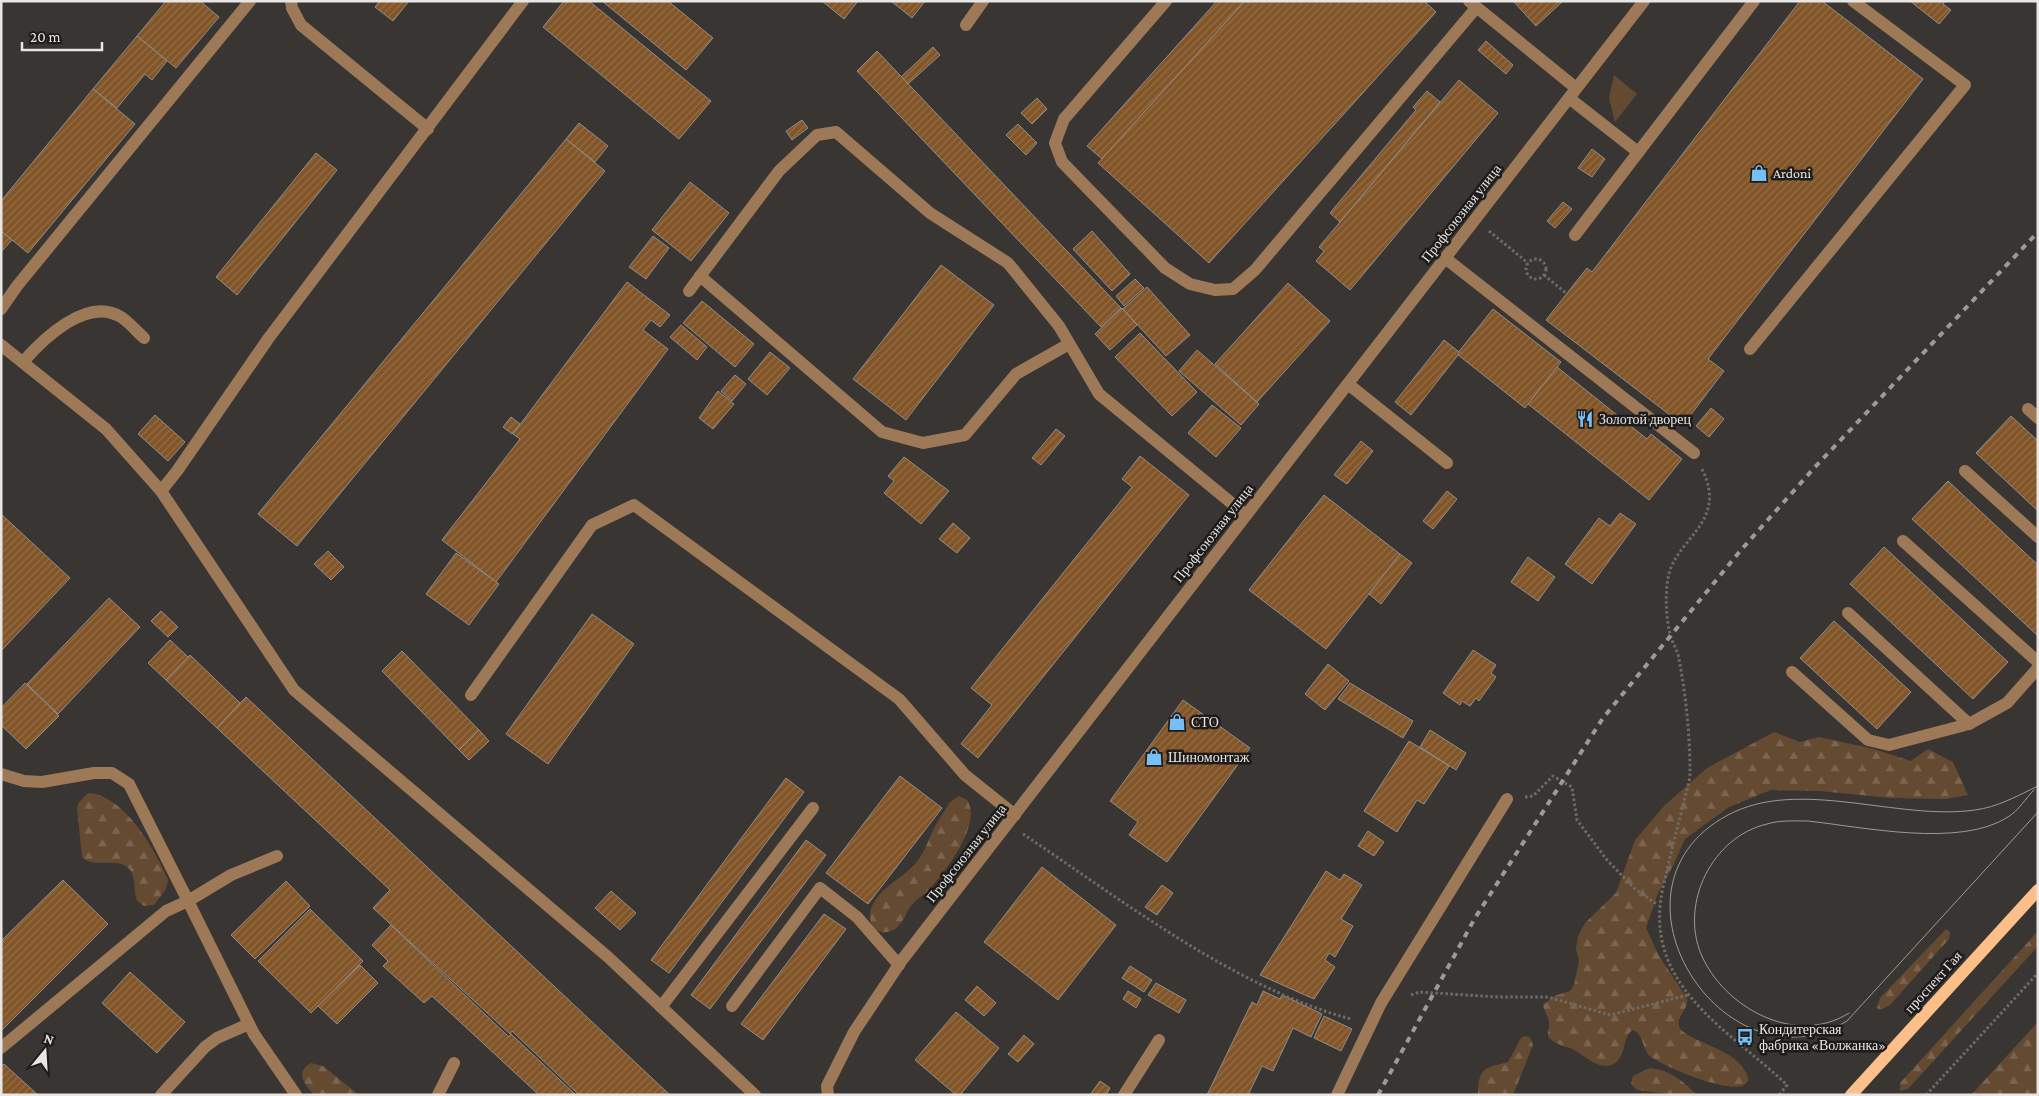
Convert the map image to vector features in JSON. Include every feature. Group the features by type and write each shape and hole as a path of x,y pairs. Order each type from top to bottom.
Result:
{"main road":[{"name":"проспект Гая","path":"1851,1095 2038,890"}],"street":[{"path":"1,309 17,286 250,1"},
{"path":"290,1 301,25 428,129"},
{"path":"160,491 177,471 268,339 523,1"},
{"path":"966,25 984,1"},
{"path":"1166,1 1064,119 1055,143 1062,162 1165,268 1190,284 1215,290 1233,289 1255,270 1472,5 1638,152"},
{"name":"Профсоюзная улица","path":"828,1095 827,1086 854,1032 899,965 1644,1"},
{"path":"1575,235 1754,1"},
{"path":"1750,349 1965,84 1853,1"},
{"path":"689,292 779,171 817,135 836,132 930,212 1008,262 1059,326 1099,394 1246,515"},
{"path":"1445,258 1694,453"},
{"path":"700,276 882,432 923,443 965,435 1016,374 1069,344"},
{"path":"23,362 39,343 60,327 94,312 108,312 121,317 144,338"},
{"path":"1,345 106,429 160,491 294,690 608,957 755,1095"},
{"path":"1348,384 1447,463"},
{"path":"2028,408 2038,418"},
{"path":"1966,471 2038,537"},
{"path":"471,695 592,525 634,505 899,699 965,775 1011,819"},
{"path":"1903,541 2038,662"},
{"path":"1848,613 1969,724"},
{"path":"1792,672 1868,740 1888,745 1969,724 2007,703 2038,668"},
{"path":"1,774 24,781 42,782 94,773 112,773 130,784 249,1024 296,1095"},
{"path":"1337,1095 1381,1002 1508,799"},
{"path":"661,1007 813,808"},
{"path":"1,1048 166,911 188,901 231,875 277,856"},
{"path":"732,1006 820,888 856,917 899,965"},
{"path":"161,1095 205,1047 217,1038 249,1024"},
{"path":"1124,1095 1159,1040"},
{"path":"438,1095 454,1063"}],"path":[{"path":"1475,220 1528,263"},
{"path":"1535,259 1542,261 1546,268 1544,275 1537,279 1530,277 1526,270 1528,263 1535,259"},
{"path":"1544,275 1566,294"},
{"path":"1694,453 1707,480 1709,506 1702,523 1676,560 1668,576 1666,598 1670,634 1679,657 1683,685 1690,775 1658,905 1664,951 1671,971 1688,995 1722,1029 1787,1086 1779,1095"},
{"path":"1508,799 1533,796 1553,776 1572,787 1577,820 1607,860 1635,889 1658,905"},
{"path":"1011,819 1160,925 1222,963 1324,1012 1370,1024"},
{"path":"1926,1095 2038,973"},
{"path":"1381,1002 1419,992 1498,997 1548,997 1610,1015 1688,995"}],"green space":[{"path":"1614,75 1637,94 1615,122 1609,98"},
{"path":"1774,732 1800,742 1819,737 1874,749 1911,761 1928,749 1953,762 1968,795 1946,799 1891,798 1819,791 1771,790 1729,807 1685,839 1658,893 1646,928 1659,956 1687,998 1679,1026 1688,1035 1735,1059 1747,1075 1748,1081 1744,1085 1736,1087 1712,1083 1669,1067 1648,1054 1641,1038 1633,1030 1627,1037 1619,1060 1610,1066 1599,1065 1549,1038 1549,1021 1543,1005 1554,996 1570,991 1574,985 1579,961 1576,949 1578,936 1585,923 1616,893 1635,840 1665,805 1707,768"},
{"path":"88,793 101,796 114,803 126,813 147,840 168,880 166,889 154,905 144,906 137,901 132,873 126,866 120,863 87,861 82,857 77,808 79,802"},
{"path":"959,796 967,800 971,810 966,835 959,848 934,884 912,904 898,927 888,932 877,930 870,917 877,897 908,871 919,859 934,828 950,802"},
{"path":"1946,929 1950,932 1949,939 1890,1005 1880,1010 1877,1008 1880,998"},
{"path":"2038,931 2038,946 1908,1089 1900,1091 1900,1083"},
{"path":"2038,1022 2038,1095 1971,1095"},
{"path":"1525,1036 1530,1037 1533,1045 1513,1095 1478,1095 1478,1086 1482,1073 1489,1067 1508,1062 1521,1038"},
{"path":"311,1063 323,1066 359,1095 314,1095 307,1087 302,1074 303,1070"},
{"path":"1650,1068 1664,1071 1676,1077 1697,1095 1637,1090 1631,1084 1633,1076"}],"building":[{"path":"166,1 200,1 219,17 176,68 137,36"},
{"path":"380,1 409,1 393,21 375,7"},
{"path":"564,1 589,1 711,101 679,139 543,27"},
{"path":"602,1 668,1 713,38 686,70"},
{"path":"822,1 858,1 844,19"},
{"path":"891,1 925,1 912,18"},
{"path":"1217,1 1245,1 1102,159 1087,146"},
{"path":"1245,1 1424,1 1436,12 1209,263 1098,163"},
{"path":"1513,1 1563,1 1536,26"},
{"name":"Ardoni","path":"1800,1 1822,1 1923,79 1708,359 1724,371 1683,425 1546,320 1587,268 1592,272"},
{"path":"1910,1 1945,1 1943,4 1951,10 1939,24"},
{"path":"137,36 167,61 152,80 145,74 117,108 93,89"},
{"path":"1486,41 1513,65 1506,74 1478,50"},
{"path":"933,47 940,55 908,84 901,77"},
{"path":"877,51 1121,308 1101,327 857,71"},
{"path":"1459,80 1498,113 1350,290 1316,261 1324,251 1319,247"},
{"path":"93,89 135,124 28,253 1,231 1,201"},
{"path":"1427,91 1440,102 1340,222 1330,213 1416,110 1413,107"},
{"path":"1037,98 1047,109 1032,124 1021,113"},
{"path":"802,120 808,128 792,140 786,131"},
{"path":"579,123 608,146 595,162 566,139"},
{"path":"1018,124 1037,143 1026,155 1006,135"},
{"path":"566,139 605,171 297,546 258,514"},
{"path":"1592,149 1605,159 1592,177 1578,168"},
{"path":"316,153 337,170 237,295 216,277"},
{"path":"690,182 729,213 691,261 652,230"},
{"path":"1563,202 1572,209 1555,228 1547,221"},
{"path":"1,231 12,240 1,252"},
{"path":"1092,231 1130,274 1112,291 1073,249"},
{"path":"653,236 669,248 646,279 629,267"},
{"path":"941,265 994,305 906,420 853,379"},
{"path":"1135,279 1144,288 1124,306 1116,296"},
{"path":"627,282 670,315 660,327 651,320 643,330 668,349 496,582 442,540 520,439 513,434"},
{"path":"1288,283 1330,321 1257,402 1215,364"},
{"path":"1147,287 1190,335 1166,356 1123,309"},
{"path":"702,301 754,344 735,367 683,323"},
{"path":"1122,308 1137,325 1110,350 1095,334"},
{"path":"1493,309 1561,362 1525,408 1457,354"},
{"path":"681,325 707,347 697,360 670,337"},
{"path":"1140,333 1197,392 1172,416 1115,357"},
{"path":"1444,340 1459,352 1458,355 1411,415 1395,402"},
{"path":"1197,350 1259,404 1241,425 1179,371"},
{"path":"770,352 790,368 767,395 748,379"},
{"name":"Золотой дворец","path":"1557,367 1647,439 1651,434 1682,459 1649,500 1528,404"},
{"path":"735,375 746,384 732,401 721,391"},
{"path":"718,391 734,404 713,429 699,418"},
{"path":"1212,405 1241,428 1216,457 1188,433"},
{"path":"1711,408 1724,419 1709,437 1696,426"},
{"path":"155,415 185,442 168,461 138,434"},
{"path":"2011,416 2038,441 2038,511 1976,453"},
{"path":"511,417 520,424 512,434 503,427"},
{"path":"1056,429 1065,436 1041,465 1032,458"},
{"path":"1361,441 1373,451 1347,484 1334,475"},
{"path":"1140,456 1189,495 978,758 961,744 992,705 971,688 1132,487 1122,479"},
{"path":"904,457 949,491 921,524 884,493 894,481 888,476"},
{"path":"1948,481 2038,565 2038,636 1912,519"},
{"path":"1447,491 1457,499 1433,529 1423,521"},
{"path":"1324,495 1400,554 1326,649 1249,590"},
{"path":"1620,513 1636,524 1592,584 1565,564 1599,518 1610,526"},
{"path":"1,514 70,578 1,651"},
{"path":"953,523 970,538 957,553 939,539"},
{"path":"1884,547 2008,662 1973,699 1850,584"},
{"path":"328,551 344,567 331,580 314,564"},
{"path":"456,553 499,584 469,625 426,594"},
{"path":"1400,554 1412,563 1381,604 1369,594"},
{"path":"1528,557 1555,577 1538,601 1511,582"},
{"path":"109,598 140,627 58,714 27,684"},
{"path":"161,611 178,627 168,637 151,621"},
{"path":"592,614 634,644 548,764 506,734"},
{"path":"1834,621 1911,692 1877,729 1800,658"},
{"path":"170,640 188,657 166,680 148,663"},
{"path":"1473,650 1496,665 1491,673 1496,677 1479,701 1476,698 1470,706 1462,701 1460,705 1443,693"},
{"path":"402,651 479,730 459,750 382,671"},
{"path":"190,655 240,703 217,728 166,680"},
{"path":"1328,664 1349,681 1325,710 1305,694"},
{"path":"25,683 59,716 26,749 1,725 1,708"},
{"path":"1350,683 1413,721 1403,738 1338,699"},
{"path":"246,697 670,1095 579,1095 512,1031 510,1034 373,908 390,890 217,728"},
{"path":"1183,700 1250,748 1167,862 1129,835 1138,822 1110,801"},
{"path":"479,730 489,741 469,760 459,750"},
{"path":"1430,730 1466,753 1456,770 1420,747"},
{"path":"1409,741 1449,766 1424,804 1417,800 1397,832 1364,811"},
{"path":"900,776 942,808 868,904 826,873"},
{"path":"786,778 804,792 669,973 651,960"},
{"path":"1368,831 1384,842 1374,856 1358,846"},
{"path":"806,840 826,855 710,1009 691,995"},
{"path":"1042,867 1116,925 1058,1000 984,942"},
{"path":"1326,871 1340,880 1344,874 1362,885 1341,919 1353,926 1335,957 1329,953 1325,960 1335,967 1314,999 1260,975"},
{"path":"63,880 108,924 1,1031 1,941"},
{"path":"286,881 310,906 255,959 231,935"},
{"path":"1162,885 1173,893 1157,915 1145,907"},
{"path":"611,891 636,913 620,930 595,908"},
{"path":"310,909 363,961 311,1013 258,961"},
{"path":"824,914 846,929 763,1040 741,1024"},
{"path":"391,925 509,1037 511,1034 576,1095 539,1095 432,996 424,1003 383,966 388,961 372,945"},
{"path":"360,965 378,983 337,1024 318,1006"},
{"path":"1130,966 1152,980 1144,992 1122,978"},
{"path":"130,972 185,1022 157,1053 102,1003"},
{"path":"1156,983 1186,1000 1179,1013 1148,995"},
{"path":"977,986 996,1003 984,1016 965,1000"},
{"path":"1128,991 1141,999 1136,1008 1123,999"},
{"path":"1263,991 1280,999 1282,995 1322,1014 1311,1037 1293,1028 1273,1071 1262,1066 1249,1093 1252,1095 1207,1095 1252,1002 1257,1005"},
{"path":"956,1012 999,1048 960,1095 956,1095 915,1060"},
{"path":"1324,1016 1352,1029 1341,1051 1314,1038"},
{"path":"1024,1035 1034,1044 1018,1062 1008,1054"},
{"path":"4,1064 38,1095 1,1095 1,1067"},
{"path":"1100,1081 1110,1088 1106,1095 1090,1095"}],"tram line":[{"path":"2038,786 2000,804 1975,810 1945,812 1849,802 1786,800 1756,804 1728,815 1689,848 1672,889 1673,932 1690,974 1719,1008 1757,1031 1801,1037 1847,1021 2038,812"},
{"path":"1849,1013 1828,1022 1807,1026 1785,1024 1764,1016 1744,1005 1726,991 1712,973 1701,954 1696,934 1695,914 1698,894 1705,875 1716,857 1748,831 1782,821 1808,821 1911,833 1964,832 1988,826 2008,817 2019,808 2034,790"}],"railway":[{"path":"1378,1095 1475,918 1603,718 1741,550 1815,467 2038,232"}],"place":[{"name":"Ardoni","path":"1759,173"},
{"name":"Золотой дворец","path":"1585,419"},
{"name":"СТО","path":"1177,722"},
{"name":"Шиномонтаж","path":"1154,757"},
{"name":"Кондитерская фабрика «Волжанка»","path":"1745,1037"}]}
